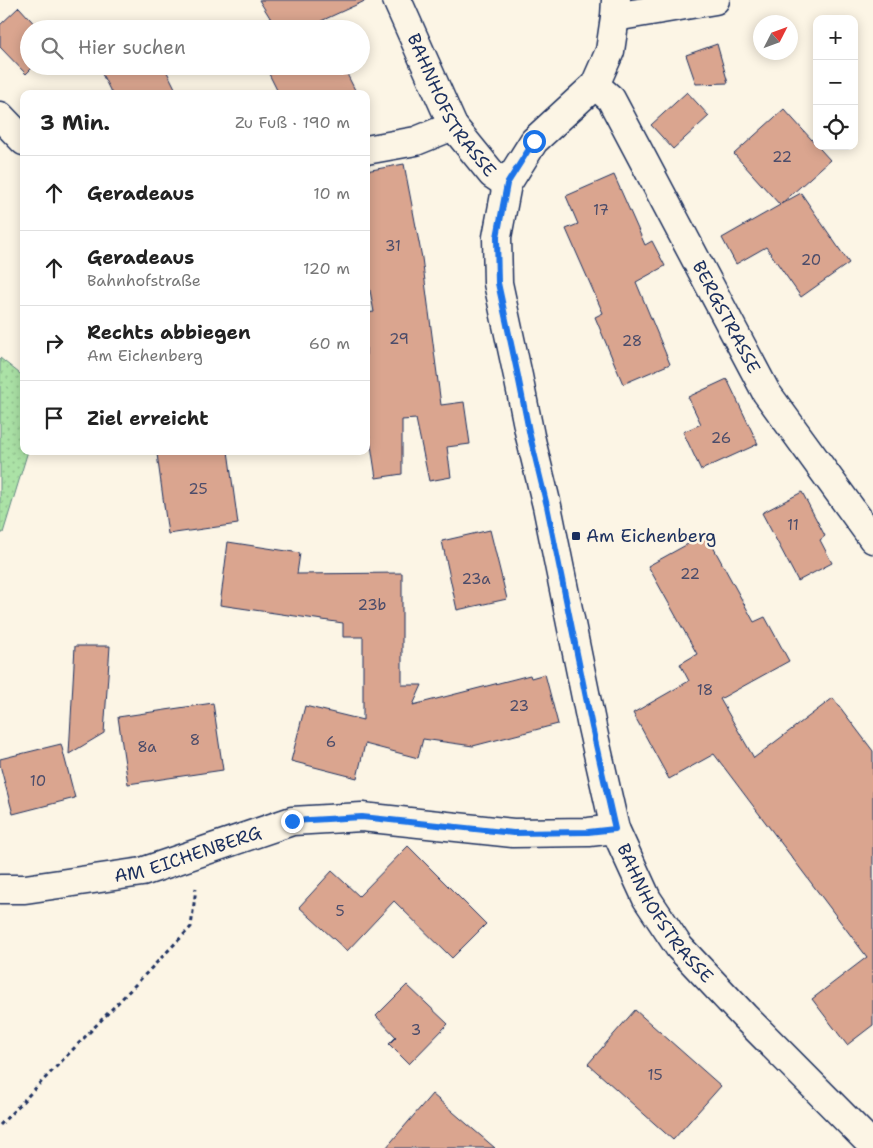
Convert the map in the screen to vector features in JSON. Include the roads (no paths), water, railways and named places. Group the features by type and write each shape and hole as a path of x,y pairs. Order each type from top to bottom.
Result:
{"street":[{"name":"BAHNHOFSTRASSE","path":"397,0 453,126 492,174 507,184 497,237 498,283 615,829 647,899 679,947 744,1016 873,1146"},
{"path":"507,184 534,141 595,85 610,50 616,8 715,0"},
{"name":"BERGSTRASSE","path":"595,85 611,99 766,392 873,539"},
{"path":"0,116 20,137"},
{"path":"370,149 416,141 453,126"},
{"name":"AM EICHENBERG","path":"0,890 25,889 142,872 292,821 362,817 513,833 588,832 615,829"}],"place":[{"name":"Am Eichenberg","path":"576,536"}]}
